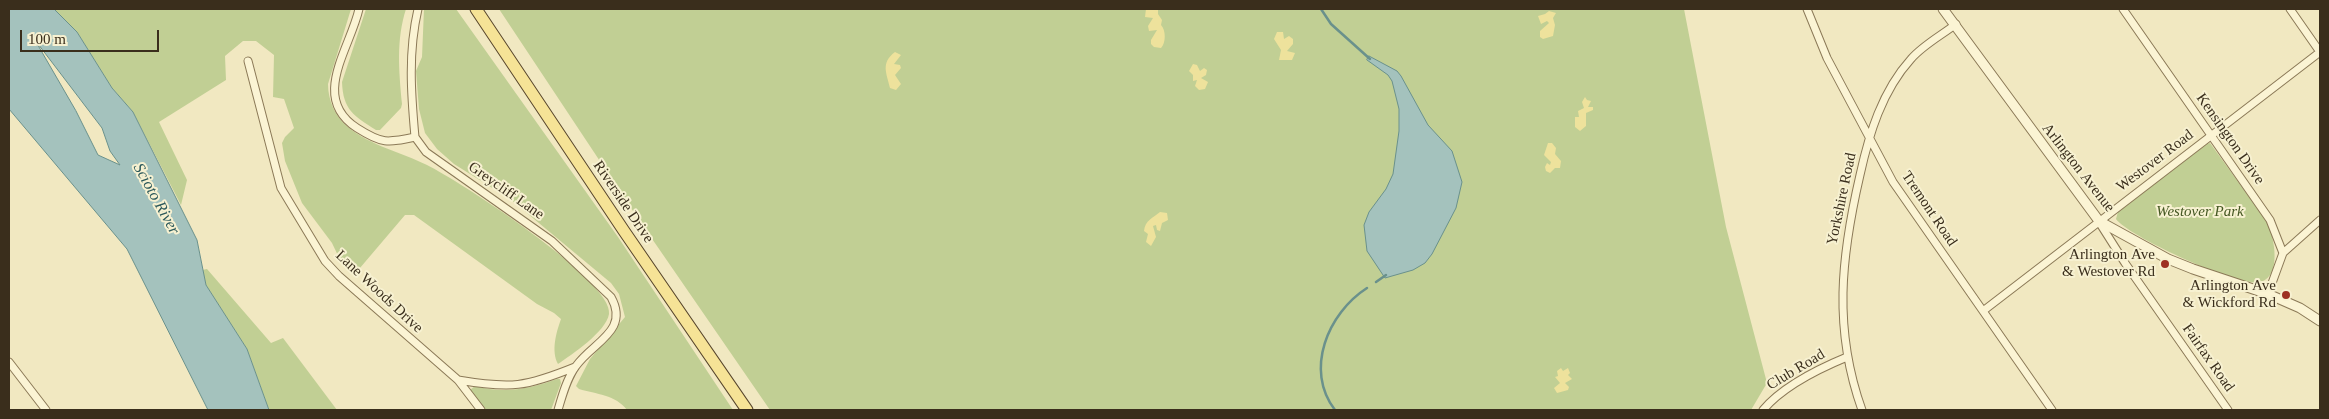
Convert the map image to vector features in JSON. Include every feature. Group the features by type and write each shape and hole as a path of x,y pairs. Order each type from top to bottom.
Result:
{"main road":[{"name":"Riverside Drive","path":"476,9 612,214 747,410"}],"street":[{"path":"359,9 335,81 334,95 337,106 350,123 377,140 392,142 415,137 410,75 414,28 418,9"},
{"name":"Tremont Road","path":"1807,9 1827,58 1869,138 1915,214 2052,410"},
{"name":"Arlington Avenue","path":"1944,9 2099,221 2140,244 2193,269 2268,294 2300,308 2320,321"},
{"name":"Kensington Drive","path":"2123,9 2270,220 2283,252"},
{"path":"2290,9 2320,52"},
{"name":"Yorkshire Road","path":"1862,410 1847,357 1842,295 1843,267 1849,223 1869,138 1884,98 1911,59 1956,24"},
{"name":"Westover Road","path":"1983,311 2320,52"},
{"name":"Lane Woods Drive","path":"248,61 281,188 325,261 338,276 458,380 482,410"},
{"name":"Greycliff Lane","path":"415,137 426,152 552,241 611,297 617,307 617,319 612,330 575,367 558,410"},
{"path":"2268,294 2283,252 2320,220"},
{"name":"Fairfax Road","path":"2099,221 2125,263 2228,410"},
{"name":"Club Road","path":"1763,410 1772,399 1784,391 1847,357"},
{"path":"9,362 46,410"},
{"name":"Greycliff Lane","path":"458,380 509,386 526,385 575,367"}],"green space":[{"path":"54,9 351,9 328,84 329,96 339,118 357,134 366,139 417,160 444,174 532,233 587,279 604,299 609,314 602,328 558,364 555,348 561,319 537,304 414,215 405,215 354,275 342,264 332,243 302,203 285,161 282,143 294,128 284,99 273,97 274,55 256,41 243,41 225,56 226,80 159,122 187,180 181,205 133,112 112,88 77,32"},
{"path":"366,9 406,9 400,44 399,68 402,104 401,108 380,130 376,130 368,125 351,111 347,106 343,92 342,82"},
{"path":"424,9 456,9 618,237 733,410 627,410 611,398 579,389 576,386 590,359 625,317 619,294 611,283 510,199 454,164 437,149 425,133 419,109 416,71 422,57"},
{"path":"499,9 1684,9 1726,227 1767,383 1751,410 770,410 637,217"},
{"name":"Westover Park","path":"2210,143 2268,223 2274,246 2274,264 2268,278 2261,282 2250,282 2233,278 2187,260 2142,237 2116,219 2118,212"},
{"path":"207,269 271,343 283,338 337,410 269,410 247,349 206,285 202,270"},
{"path":"560,379 561,383 551,410 486,410 470,390 475,386 496,390 516,389"}],"sand":[{"path":"1146,9 1158,9 1158,14 1162,20 1161,25 1165,33 1165,40 1161,48 1154,47 1151,44 1151,40 1157,30 1149,31 1148,26 1153,18 1145,17"},
{"path":"1549,11 1556,13 1553,18 1555,25 1553,36 1543,39 1540,37 1540,31 1549,23 1547,21 1541,24 1538,16"},
{"path":"1277,32 1283,32 1284,39 1289,36 1293,39 1293,44 1287,51 1295,53 1292,60 1279,60 1281,50 1274,39"},
{"path":"895,52 901,55 894,64 900,65 901,68 895,75 901,84 896,90 890,88 886,73 887,60"},
{"path":"1193,64 1197,65 1200,71 1204,68 1207,70 1206,75 1201,78 1208,82 1205,89 1199,90 1195,86 1197,80 1193,81 1193,75 1189,71"},
{"path":"1585,97 1591,101 1588,107 1593,107 1593,110 1586,113 1586,126 1580,131 1575,127 1575,117 1579,117 1578,111 1584,108 1582,102"},
{"path":"1548,143 1552,143 1556,148 1555,154 1561,161 1560,168 1555,168 1550,173 1546,171 1545,167 1547,163 1550,165 1551,162 1544,155"},
{"path":"1160,212 1167,213 1168,220 1162,223 1160,231 1157,230 1156,225 1153,226 1156,237 1151,246 1146,242 1148,234 1144,231 1145,227"},
{"path":"1561,368 1563,371 1568,368 1570,373 1568,375 1572,379 1565,383 1569,387 1568,390 1557,393 1554,388 1560,383 1555,377 1558,376 1557,371"}],"water":[{"name":"Scioto River","path":"9,9 54,9 77,32 112,88 133,112 197,240 206,285 247,349 269,410 208,410 127,249 9,109","holes":["35,40 102,128 110,151 120,165 98,155 76,111"]},
{"path":"1369,56 1397,71 1401,76 1428,125 1452,151 1462,182 1456,208 1432,254 1425,263 1413,270 1385,278 1367,251 1364,225 1369,212 1386,189 1393,174 1399,131 1399,109 1392,81 1388,75 1367,60"}],"waterway":[{"path":"1321,9 1331,24 1370,59"},
{"path":"1376,282 1386,275"},
{"path":"1335,410 1326,394 1321,378 1321,360 1325,343 1341,312 1367,288"}],"place":[{"name":"Arlington Ave & Westover Rd","path":"2165,264"},
{"name":"Arlington Ave & Wickford Rd","path":"2286,295"}]}
